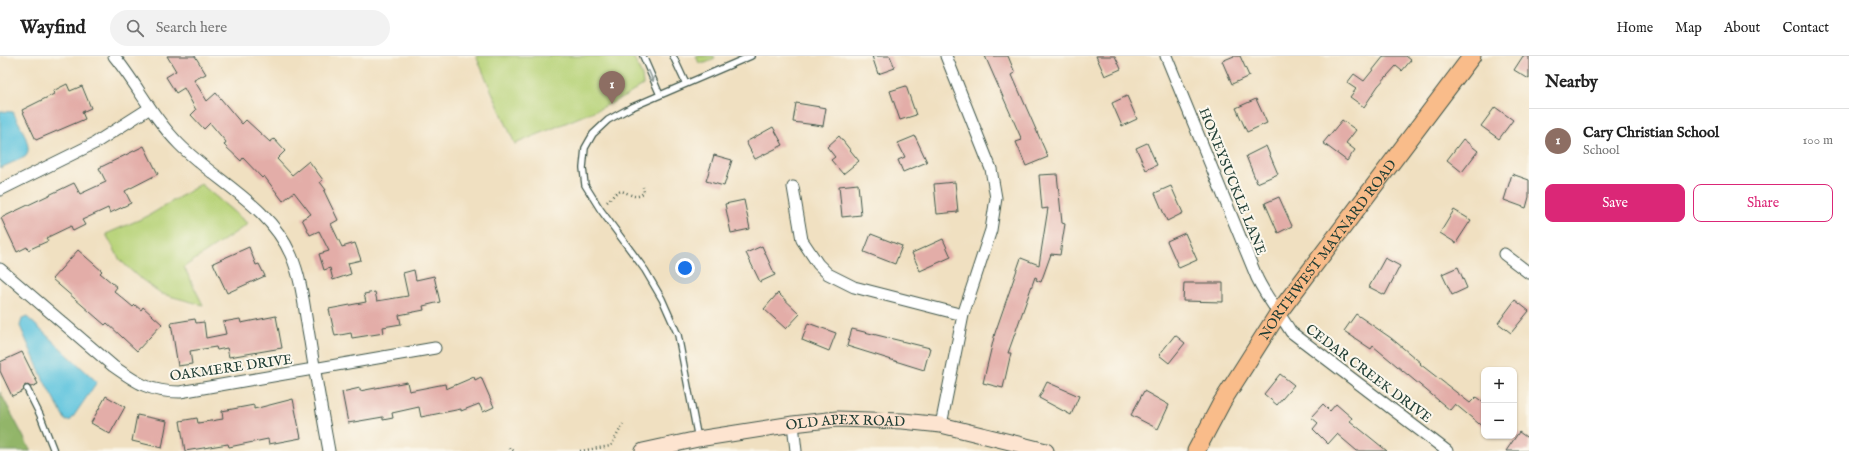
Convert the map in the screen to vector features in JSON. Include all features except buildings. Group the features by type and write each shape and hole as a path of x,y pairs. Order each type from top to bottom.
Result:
{"main road":[{"name":"NORTHWEST MAYNARD ROAD","path":"1196,451 1222,402 1279,312 1472,56"},
{"name":"OLD APEX ROAD","path":"643,451 698,439 792,424 837,419 903,421 941,425 1046,451"}],"street":[{"path":"114,56 129,73 150,108 177,142 190,156 267,219 285,243 300,284 329,451"},
{"path":"941,425 963,315 992,230 996,198 991,169 946,56"},
{"name":"HONEYSUCKLE LANE","path":"1166,56 1264,294 1279,312"},
{"path":"0,190 101,140 150,108"},
{"path":"793,187 802,240 818,264 828,274 854,287 963,315"},
{"path":"1504,254 1529,273"},
{"name":"OAKMERE DRIVE","path":"0,269 114,366 133,380 157,391 180,392 315,370 435,348"},
{"name":"CEDAR CREEK DRIVE","path":"1279,312 1291,332 1307,346 1447,451"},
{"path":"792,424 796,451"}],"lane":[{"path":"643,56 660,95"},
{"path":"673,56 686,84"},
{"path":"698,439 678,335 662,299 645,270 600,209 585,185 583,168 585,148 593,134 608,120 630,108 751,56"},
{"path":"27,389 40,414 54,451"}],"path":[{"path":"607,202 616,193 621,191 633,196 641,195 644,192 643,187"},
{"path":"580,451 611,446 623,424"},
{"path":"509,448 514,451"}],"green space":[{"path":"476,56 633,56 642,76 643,85 626,96 599,109 515,144"},
{"path":"696,56 714,56 715,59 705,63 699,63"},
{"path":"201,184 248,224 184,267 203,305 162,294 137,276 120,260 106,234 148,216"},
{"path":"0,392 31,451 0,451"}],"water":[{"path":"0,111 13,112 25,135 28,153 25,157 0,168"},
{"path":"27,317 97,382 71,420 66,421 44,381 20,326 22,319"}],"place":[{"name":"Cary Christian School","path":"612,104"}]}
